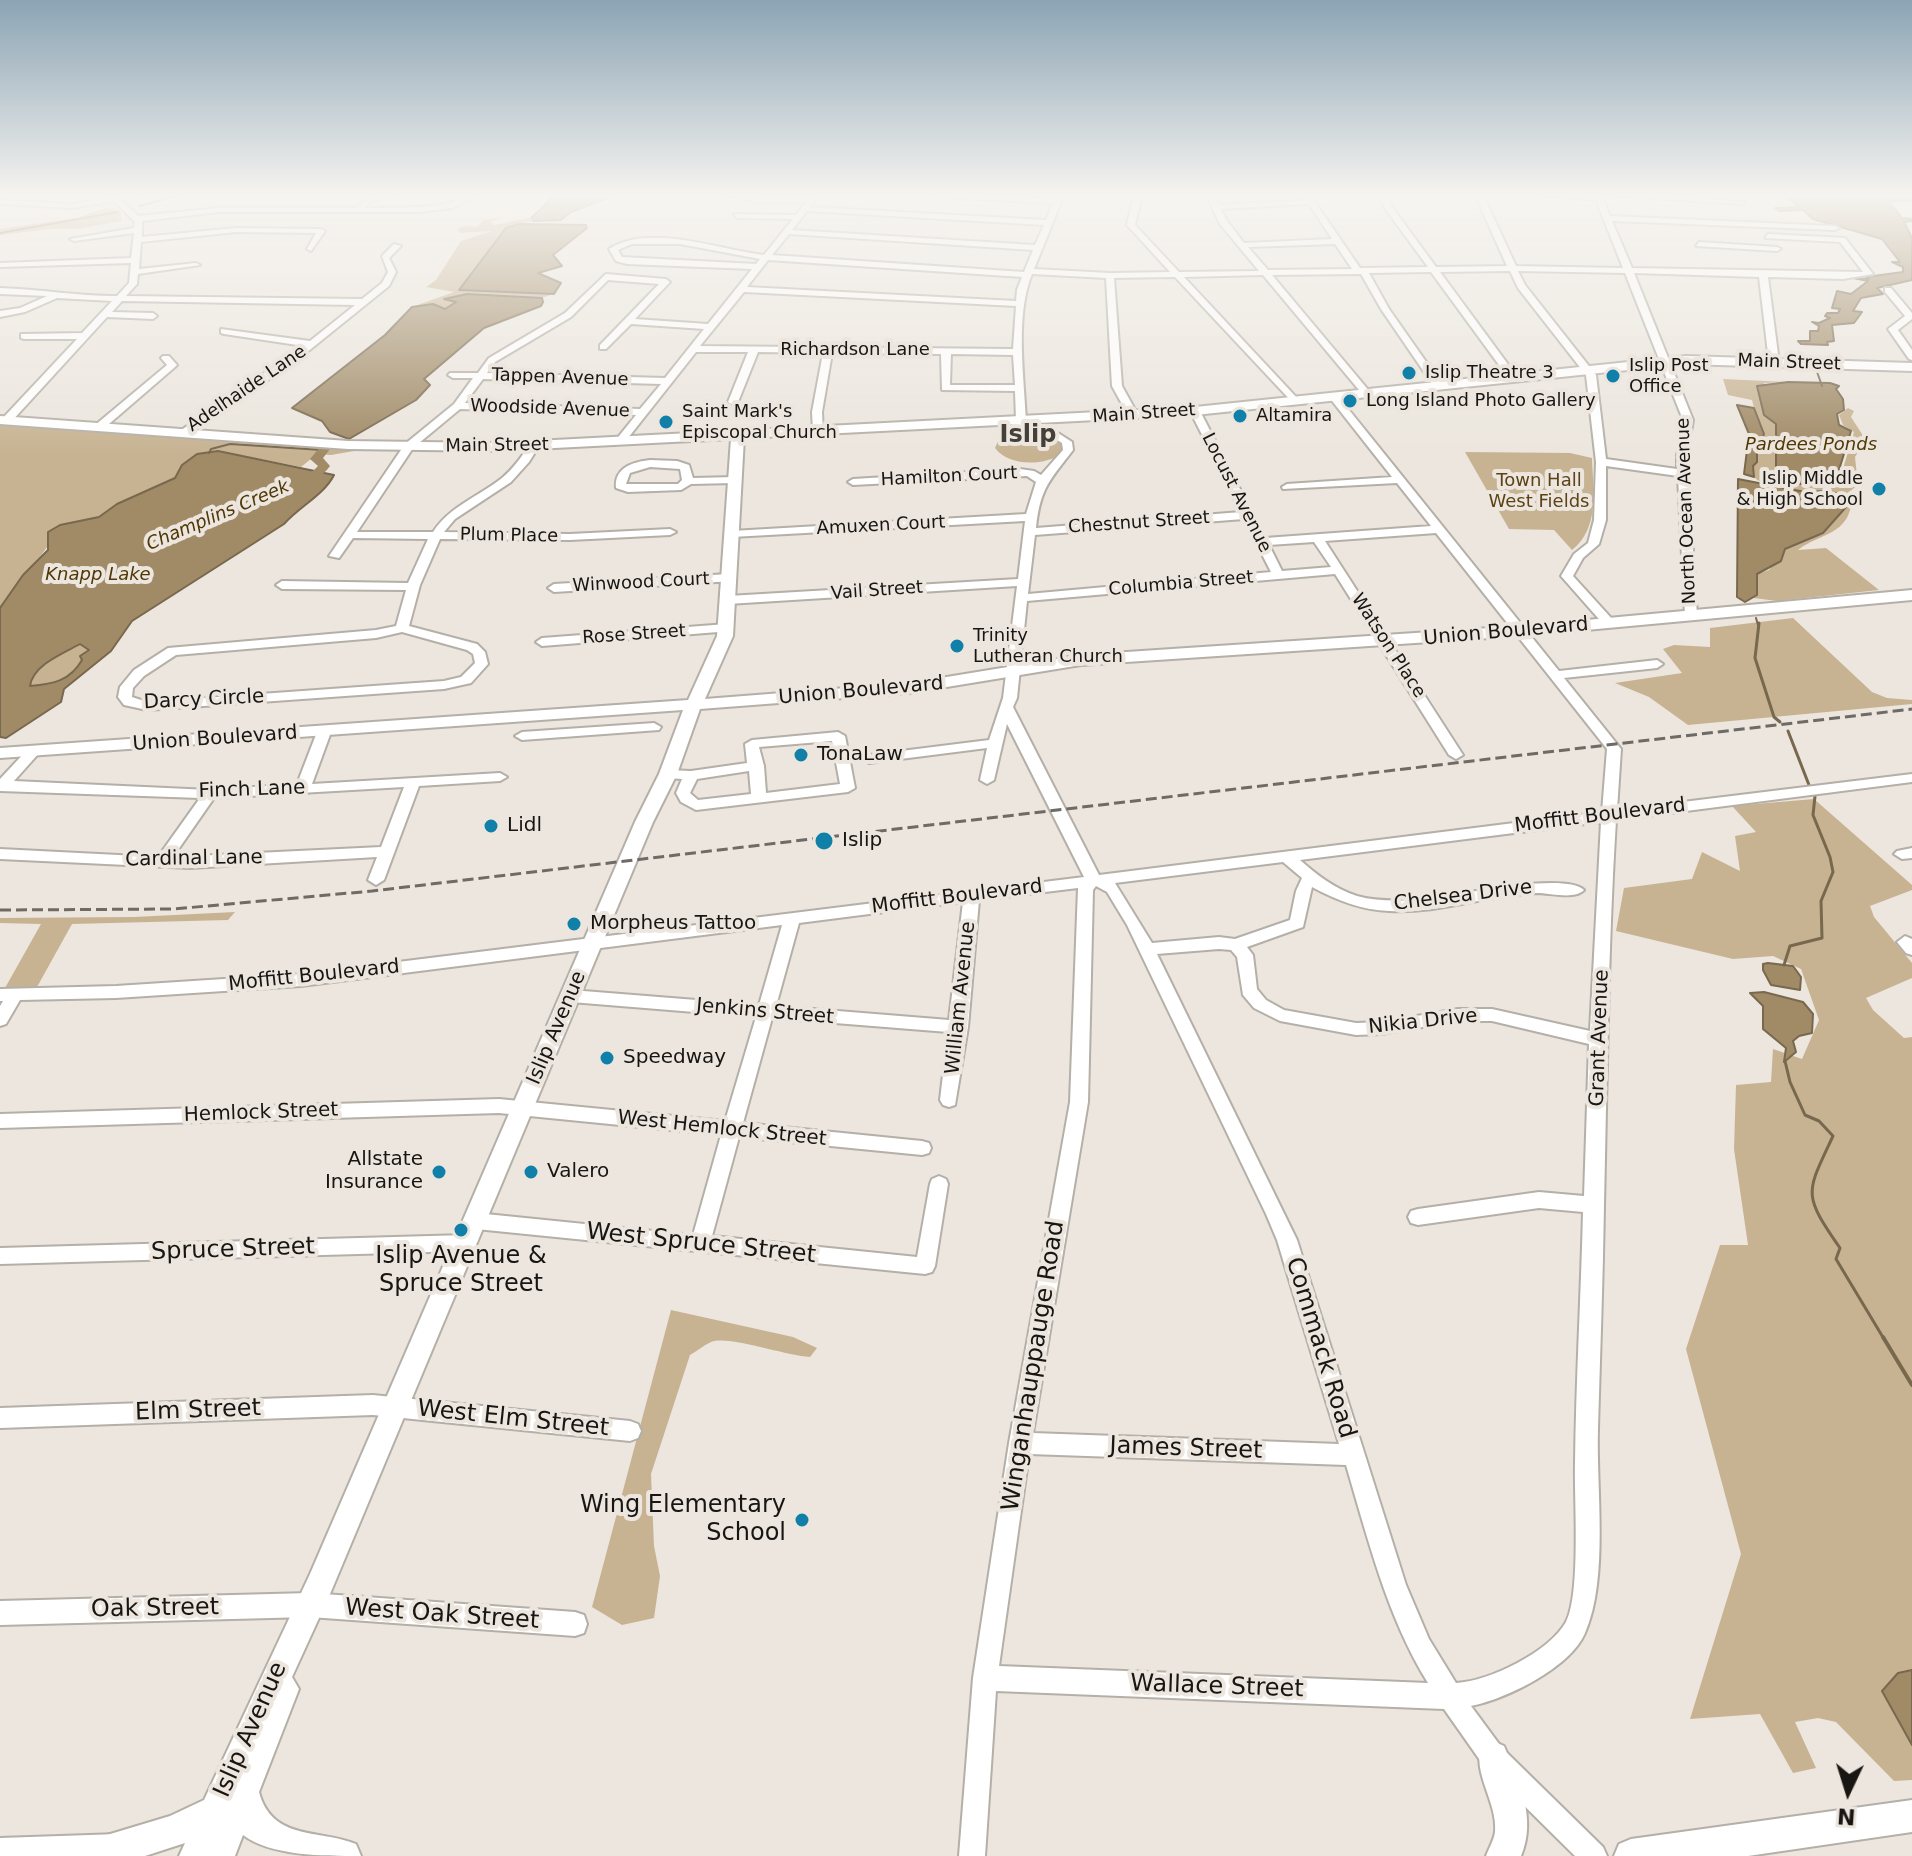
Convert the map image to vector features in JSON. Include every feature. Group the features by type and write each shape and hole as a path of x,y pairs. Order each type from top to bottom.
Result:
{"main road":[{"name":"Main Street","path":"3,420 409,446 534,446 1195,411 1663,362 1912,367"},
{"name":"Islip Avenue","path":"196,1856 310,1605 592,944 677,779 693,705 727,628 738,435"},
{"name":"Union Boulevard","path":"0,753 928,687 1081,660 1386,642 1912,595"},
{"name":"Islip Avenue","path":"218,1856 289,1674 310,1605"},
{"path":"1493,1757 1512,1822 1511,1843 1503,1856"},
{"path":"243,1792 258,1827 313,1855"},
{"path":"130,1851 214,1812"},
{"path":"1631,1856 1912,1816"}],"street":[{"path":"3,420 133,282"},
{"name":"Adelhaide Lane","path":"182,433 312,344 388,282"},
{"path":"335,556 409,446 458,406 492,360 568,315 601,282"},
{"path":"603,347 666,282 661,282"},
{"path":"620,441 749,282"},
{"path":"987,780 996,738 1008,710 1031,517 1042,481 1066,454 1068,446 1057,435 1019,428 1017,424 1021,421 1018,352 1020,304 1026,282"},
{"path":"1110,282 1117,386 1133,415"},
{"path":"1183,282 1294,401"},
{"path":"1273,282 1367,394"},
{"path":"1367,282 1438,386"},
{"path":"1442,282 1513,378"},
{"path":"1519,282 1591,375 1601,462 1600,520 1593,544 1578,556 1567,576 1609,623"},
{"name":"North Ocean Avenue","path":"1632,282 1688,420 1682,456 1691,616"},
{"path":"1764,282 1774,362"},
{"path":"743,289 1020,304"},
{"path":"1888,290 1910,316 1893,329 1912,357"},
{"path":"0,291 55,296 363,302"},
{"path":"0,314 22,310 55,296"},
{"path":"104,314 156,313 141,326"},
{"path":"631,321 711,327"},
{"path":"224,331 312,344"},
{"path":"24,336 84,336"},
{"name":"Richardson Lane","path":"693,349 1018,352"},
{"path":"733,402 754,350"},
{"path":"818,431 817,412 828,350"},
{"path":"946,351 945,388 1020,388"},
{"path":"98,428 172,365 166,358"},
{"name":"Tappen Avenue","path":"453,375 667,381"},
{"name":"Grant Avenue","path":"1334,397 1614,749 1585,1463 1585,1591 1581,1614 1567,1641 1550,1654 1493,1688 1449,1696"},
{"name":"Woodside Avenue","path":"458,406 642,412"},
{"name":"Locust Avenue","path":"1195,411 1278,575"},
{"path":"402,628 434,536 452,516 511,478 534,446"},
{"path":"1601,462 1683,473"},
{"path":"688,481 682,465 649,464 625,469 619,482 622,488 674,489 688,481 735,480"},
{"name":"Hamilton Court","path":"853,482 1020,472 1030,473 1042,481"},
{"path":"1287,487 1400,480"},
{"name":"Chestnut Street","path":"1031,532 1247,515"},
{"name":"Amuxen Court","path":"732,534 1031,517"},
{"path":"1260,542 1440,529"},
{"name":"Plum Place","path":"349,535 570,537 670,532"},
{"name":"Watson Place","path":"1318,538 1456,755"},
{"name":"Columbia Street","path":"1023,598 1339,570"},
{"name":"Winwood Court","path":"554,588 729,578"},
{"name":"Vail Street","path":"728,600 1025,582"},
{"path":"282,585 415,587"},
{"name":"Darcy Circle","path":"402,628 472,647 479,652 482,664 466,680 444,685 147,706 129,702 125,697 127,687 139,673 173,651 376,634 402,628"},
{"name":"Rose Street","path":"542,642 727,628"},
{"path":"1557,675 1657,664"},
{"name":"Commack Road","path":"1008,710 1093,879 1113,888 1147,949 1287,1240 1352,1455 1411,1628 1449,1696 1493,1757 1594,1856"},
{"path":"546,734 548,715"},
{"path":"522,736 654,727"},
{"path":"303,788 324,732"},
{"path":"869,759 1017,733"},
{"path":"757,766 677,779 686,799 696,805 848,788 838,736 752,744 757,766 759,797"},
{"path":"2,786 33,752"},
{"name":"Finch Lane","path":"2,786 210,794 500,777"},
{"name":"Moffitt Boulevard","path":"7,995 116,992 301,980 1912,778"},
{"path":"376,880 413,782"},
{"path":"161,863 210,794"},
{"name":"Cardinal Lane","path":"0,854 161,863 388,851"},
{"name":"Chelsea Drive","path":"1285,855 1308,880 1345,900 1366,906 1436,903 1543,886 1576,890"},
{"name":"Winganhauppauge Road","path":"972,1856 985,1678 1020,1443 1079,1102 1085,889 1093,879"},
{"path":"1147,949 1219,943 1236,945 1297,923 1302,910 1299,895 1308,880"},
{"name":"William Avenue","path":"949,1100 972,896"},
{"path":"700,1244 792,918"},
{"name":"Nikia Drive","path":"1236,945 1245,955 1249,991 1260,1004 1280,1015 1356,1029 1381,1028 1458,1015 1492,1015 1600,1040"},
{"path":"0,1020 7,995"},
{"name":"Jenkins Street","path":"571,996 959,1027"},
{"name":"Hemlock Street","path":"0,1121 499,1106 523,1110"},
{"name":"West Hemlock Street","path":"523,1110 922,1148"},
{"name":"West Spruce Street","path":"476,1221 925,1266 939,1184"},
{"path":"1418,1217 1539,1200 1595,1205"},
{"name":"Spruce Street","path":"0,1256 466,1243"},
{"name":"Elm Street","path":"0,1418 373,1405 395,1407"},
{"name":"West Elm Street","path":"395,1407 630,1431"},
{"name":"James Street","path":"1020,1443 1352,1455"},
{"name":"Oak Street","path":"0,1613 310,1605"},
{"name":"West Oak Street","path":"310,1605 575,1624"},
{"name":"Wallace Street","path":"985,1678 1449,1696"},
{"path":"0,1851 130,1851"}],"green space":[{"path":"434,282 468,282 461,290 553,294 542,298 467,294 447,300 457,301 444,309 412,307 454,292 426,287"},
{"path":"1723,379 1788,382 1764,383 1776,424 1777,474 1847,483 1842,472 1854,432 1843,425 1839,415 1848,408 1854,411 1851,417 1862,434 1863,444 1855,457 1858,485 1845,495 1852,499 1850,511 1840,527 1798,550 1826,548 1879,590 1777,601 1754,598 1757,574 1769,570 1785,549 1823,533 1827,491 1779,489 1754,477 1753,466 1757,462 1756,415 1752,400 1728,395"},
{"path":"0,422 354,451 317,454 301,467 218,451 182,465 175,478 118,504 99,517 60,525 40,557 0,608"},
{"path":"1025,431 1063,442 1063,453 1047,460 1028,462 1009,459 995,448 999,439"},
{"name":"Town Hall West Fields","path":"1465,452 1570,453 1592,458 1593,508 1581,541 1572,550 1554,530 1509,529"},
{"path":"1793,618 1872,692 1887,698 1912,700 1912,704 1688,725 1649,697 1615,683 1682,673 1663,649 1674,645 1710,647 1710,628"},
{"path":"80,644 90,650 66,678 29,687 42,666"},
{"path":"1814,799 1912,885 1912,890 1870,906 1874,917 1912,963 1912,978 1866,998 1873,1010 1904,1038 1912,1037 1912,1780 1894,1781 1836,1722 1818,1718 1795,1722 1816,1768 1793,1773 1760,1714 1690,1719 1741,1554 1686,1349 1720,1245 1748,1245 1734,1149 1736,1085 1771,1082 1773,1049 1802,1059 1819,1020 1801,969 1773,956 1733,959 1616,931 1624,888 1692,879 1702,852 1740,871 1735,836 1756,832 1732,806"},
{"path":"235,912 228,920 72,924 37,987 5,988 41,924 0,923 0,918 134,917"},
{"path":"671,1310 793,1337 817,1348 810,1357 720,1341 708,1343 690,1355 651,1474 654,1546 660,1576 654,1618 622,1625 592,1607"}],"water":[{"path":"465,282 561,283 554,294 459,290"},
{"path":"1867,282 1905,282 1877,288 1883,294 1861,298 1853,311 1862,312 1854,323 1832,325 1834,341 1827,342 1828,345 1801,344 1798,341 1810,341 1810,331 1818,331 1819,326 1812,322 1819,323 1830,318 1825,316 1827,313 1838,313 1840,309 1832,308 1837,291 1851,294"},
{"path":"467,294 542,298 543,302 541,306 484,328 424,379 430,385 416,400 349,439 330,432 322,421 292,408 385,335 412,307 433,304 445,309 456,302 444,299"},
{"name":"Pardees Ponds","path":"1788,382 1839,386 1836,389 1843,399 1844,410 1837,414 1839,425 1851,431 1839,470 1847,483 1800,484 1776,474 1776,424 1764,415 1757,386"},
{"name":"Pardees Ponds","path":"1737,405 1754,408 1764,434 1757,451 1757,462 1753,466 1754,477 1744,474 1749,434"},
{"name":"Knapp Lake","path":"218,451 334,475 324,489 284,524 132,621 111,651 64,689 61,702 6,738 0,737 0,608 23,575 48,550 48,532 60,525 99,517 117,504 175,478 182,465 197,454","holes":["80,644 89,650 80,656 82,660 66,677 30,686 42,666 57,656"]},
{"name":"Pardees Ponds","path":"1738,479 1805,492 1827,491 1844,495 1847,506 1823,533 1785,549 1781,561 1757,574 1757,595 1745,602 1737,597"},
{"path":"1763,964 1793,966 1801,977 1800,990 1771,985 1763,970"},
{"path":"1764,992 1803,1002 1813,1014 1812,1033 1793,1041 1796,1052 1784,1062 1786,1048 1763,1029 1763,1006 1750,993"},
{"path":"1912,1670 1912,1745 1882,1691 1898,1673"}],"waterway":[{"path":"1816,369 1822,386"},
{"path":"209,453 211,449 230,444 322,450"},
{"name":"Champlins Creek","path":"300,481 317,474 324,466 322,461 316,459 324,449"},
{"path":"1756,618 1758,625"},
{"path":"1759,623 1755,658 1774,717 1780,722"},
{"path":"1788,731 1809,785"},
{"path":"1784,965 1790,946 1822,938 1821,901 1833,872 1813,815 1815,796"},
{"path":"1785,1061 1790,1082 1805,1115 1819,1121 1833,1136 1813,1182 1814,1204 1840,1248 1836,1259 1884,1339"},
{"path":"1883,1337 1912,1385"}],"railway":[{"path":"0,910 174,909 372,891 1912,709"}],"place":[{"name":"Islip Theatre 3","path":"1409,373"},
{"name":"Islip Post Office","path":"1613,376"},
{"name":"Long Island Photo Gallery","path":"1350,401"},
{"name":"Altamira","path":"1240,416"},
{"name":"Saint Mark's Episcopal Church","path":"666,422"},
{"name":"Islip Middle & High School","path":"1879,489"},
{"name":"Trinity Lutheran Church","path":"957,646"},
{"name":"TonaLaw","path":"801,755"},
{"name":"Lidl","path":"491,826"},
{"name":"Islip","path":"824,841"},
{"name":"Morpheus Tattoo","path":"574,924"},
{"name":"Speedway","path":"607,1058"},
{"name":"Allstate Insurance","path":"439,1172"},
{"name":"Valero","path":"531,1172"},
{"name":"Islip Avenue & Spruce Street","path":"461,1230"},
{"name":"Wing Elementary School","path":"802,1520"}],"district":[{"name":"Islip","path":"1028,436"}]}
